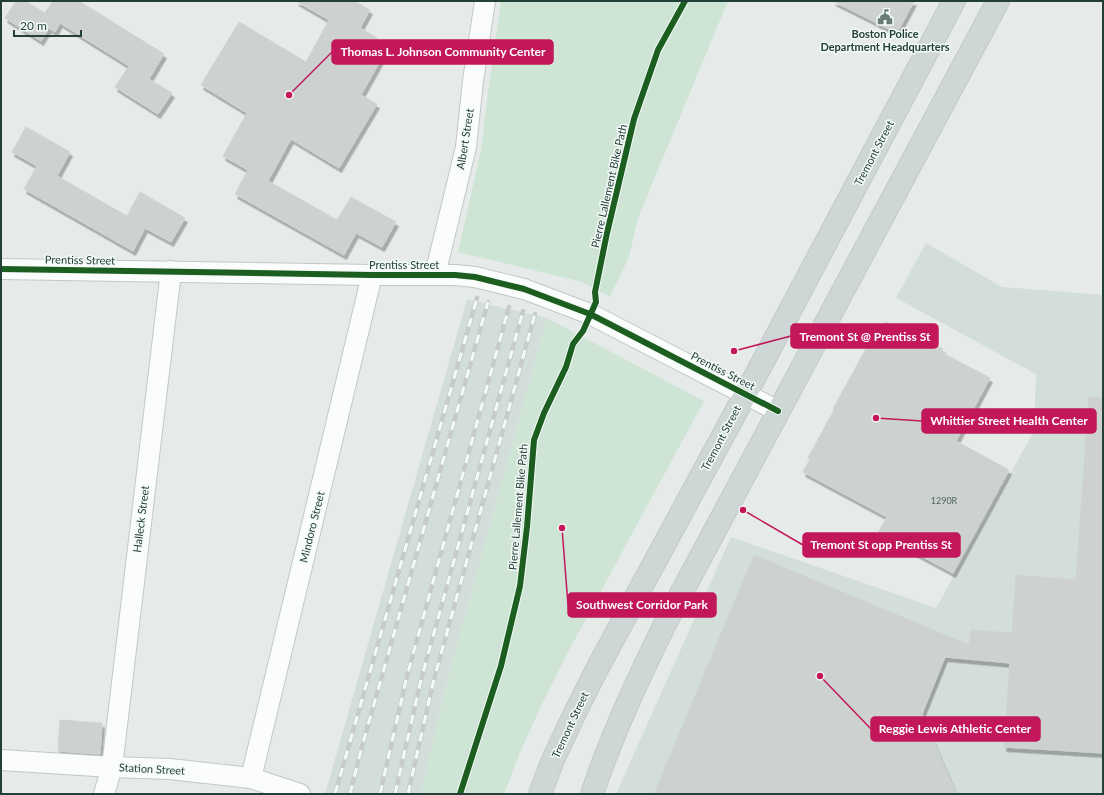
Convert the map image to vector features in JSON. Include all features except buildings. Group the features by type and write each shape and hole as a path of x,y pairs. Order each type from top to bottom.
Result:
{"main road":[{"name":"Tremont Street","path":"540,794 552,762 597,669 954,1"},
{"path":"592,794 602,764 629,697 667,620 998,1"}],"street":[{"name":"Albert Street","path":"435,275 466,147 473,81 486,1"},
{"name":"Prentiss Street","path":"1,269 455,275 475,277 524,289 590,314 778,411"},
{"name":"Halleck Street","path":"104,794 112,767 171,271"},
{"name":"Mindoro Street","path":"251,778 372,275"},
{"name":"Station Street","path":"1,760 170,769 251,778 300,794"}],"shaded area":[{"path":"926,243 1002,287 1103,295 1103,794 616,794 731,537 936,608 1034,431 1036,374 896,298"},
{"path":"467,299 547,318 446,686 421,794 325,794"}],"green space":[{"path":"501,1 728,1 638,218 629,257 610,297 582,282 458,252 481,150"},
{"path":"547,318 704,401 567,654 521,750 504,794 421,794 446,686"}],"railway":[{"path":"335,794 477,298"},
{"path":"350,794 361,750 488,302"},
{"path":"380,794 407,676 509,307"},
{"path":"395,794 421,680 523,311"},
{"path":"408,794 433,683 535,314"}],"cycle path":[{"name":"Pierre Lallement Bike Path","path":"460,794 501,666 520,586 527,527 534,440 544,413 566,367 573,344 583,331 596,302 595,292 607,233 634,119 658,50 685,1"},
{"path":"1,269 455,275 475,277 524,289 590,314 778,411"}],"place":[{"name":"Boston Police Department Headquarters","path":"885,17"},
{"name":"Thomas L. Johnson Community Center","path":"289,95"},
{"name":"Tremont St @ Prentiss St","path":"734,351"},
{"name":"Whittier Street Health Center","path":"876,418"},
{"name":"Tremont St opp Prentiss St","path":"743,510"},
{"name":"Southwest Corridor Park","path":"562,528"},
{"name":"Reggie Lewis Athletic Center","path":"820,676"}]}
